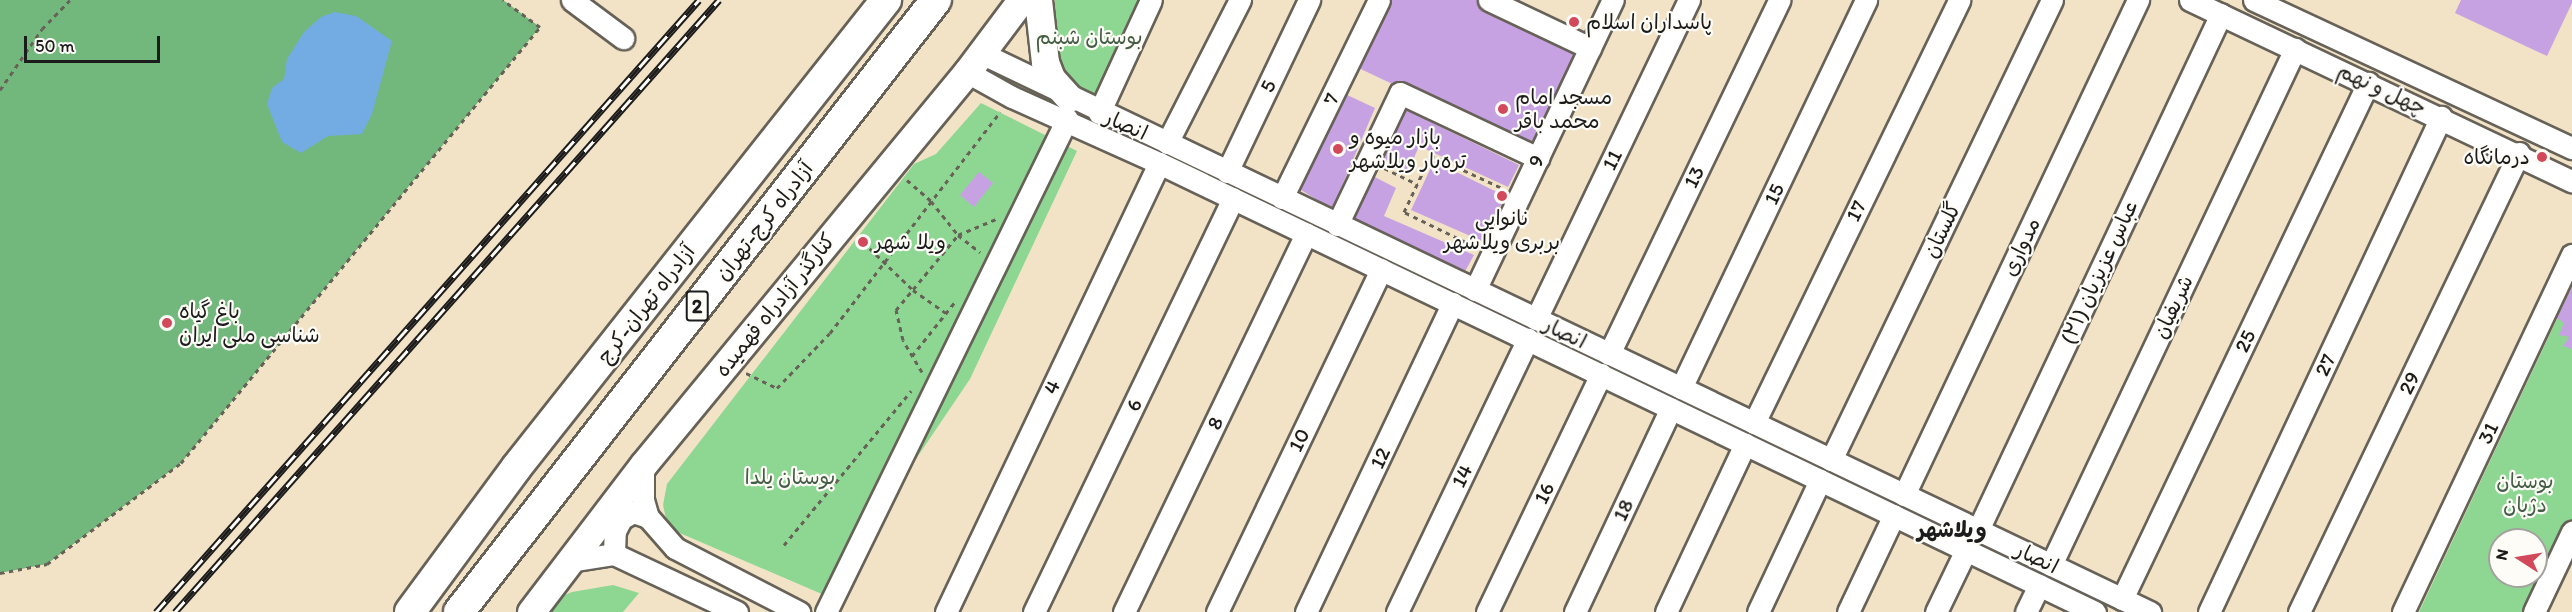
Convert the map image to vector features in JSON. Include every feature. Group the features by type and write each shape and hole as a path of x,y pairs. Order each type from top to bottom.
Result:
{"highway":[{"name":"آزادراه تهران-کرج","path":"410,612 516,468 886,0"},
{"name":"آزادراه کرج-تهران","path":"459,612 936,0"}],"main road":[{"name":"کنارگذر آزادراه فهمیده","path":"531,612 643,465 974,63 1021,0"},
{"path":"1038,0 1044,62 1068,108"}],"street":[{"path":"572,0 623,38"},
{"path":"1099,112 1151,0"},
{"path":"1167,143 1240,0"},
{"name":"5","path":"1227,172 1309,0"},
{"name":"7","path":"1282,198 1379,0"},
{"path":"1489,0 1590,48"},
{"name":"9","path":"1475,290 1613,0"},
{"name":"11","path":"1536,319 1689,0"},
{"name":"13","path":"1609,354 1779,0"},
{"name":"15","path":"1681,388 1866,0"},
{"name":"17","path":"1754,423 1959,0"},
{"name":"گلستان","path":"1831,460 2052,0"},
{"name":"مدواری","path":"1904,495 2138,0"},
{"name":"چهل و نهم","path":"2190,0 2519,153 2572,181"},
{"name":"چهل و نهم","path":"2254,0 2572,148"},
{"name":"عباس عزیزیان (۲۱)","path":"1977,530 2221,14"},
{"name":"شریفیان","path":"2051,564 2295,49"},
{"name":"انصار","path":"974,63 1012,97 1099,112 2150,612"},
{"name":"انصار","path":"974,63 1068,108 1159,163 2095,612"},
{"name":"25","path":"2122,598 2368,83"},
{"path":"1337,225 1400,93 1538,158"},
{"path":"826,612 975,312 1068,108"},
{"name":"27","path":"2209,612 2441,117"},
{"name":"29","path":"2299,612 2519,153"},
{"name":"4","path":"946,612 1159,163"},
{"name":"6","path":"1034,612 1233,198"},
{"name":"8","path":"1124,612 1306,233"},
{"name":"31","path":"2403,612 2572,255"},
{"name":"10","path":"1217,612 1381,269"},
{"name":"12","path":"1306,612 1453,303"},
{"name":"14","path":"1397,612 1528,339"},
{"name":"16","path":"1487,612 1601,374"},
{"name":"18","path":"1575,612 1671,408"},
{"path":"1666,612 1745,444"},
{"path":"643,465 643,500 648,517 675,548 799,612"},
{"path":"1758,612 1820,480"},
{"path":"614,554 615,531 621,519 633,512 648,517"},
{"path":"1848,612 1894,515"},
{"path":"2534,612 2572,532"},
{"path":"1936,612 1966,550"},
{"path":"570,561 614,554 737,612"},
{"path":"2026,612 2038,585"}],"path":[{"path":"0,90 42,29 70,0"},
{"path":"0,573 47,564 181,463 540,27 503,0"},
{"path":"728,364 777,388 830,333 1012,97"},
{"path":"1492,255 1404,212 1417,184 1431,155 1520,196"},
{"path":"1368,160 1417,184"},
{"path":"904,177 931,201 958,236 980,252"},
{"path":"924,375 903,340 896,310 958,236 998,218"},
{"path":"863,242 913,290 946,313 975,312"},
{"path":"980,261 980,252 987,242"},
{"path":"912,356 959,296"},
{"path":"784,545 916,384"}],"green space":[{"name":"باغ گیاه‌ شناسی ملی ایران","path":"0,0 503,0 540,27 181,463 47,564 0,573"},
{"name":"بوستان شبنم","path":"1055,0 1148,0 1096,104 1059,74 1052,14"},
{"name":"بوستان یلدا","path":"981,103 1077,151 970,379 824,595 668,528 663,505 667,484 914,164 936,154"},
{"name":"بوستان دژبان","path":"2572,287 2572,521 2548,571 2548,528 2488,528 2488,588 2540,588 2528,612 2419,612"},
{"path":"613,585 639,593 623,612 548,612 560,597 572,592"}],"water":[{"path":"335,12 356,16 392,41 372,114 362,134 328,136 301,153 282,142 267,104 272,88 284,79 287,59 304,32 321,17"}],"building":[{"name":"مسجد امام محمد باقر","path":"1379,0 1481,0 1589,52 1540,154 1348,63"},
{"path":"2461,0 2572,0 2572,3 2547,56 2455,13"},
{"name":"بازار میوه و تره‌بار ویلاشهر","path":"1343,93 1375,108 1332,209 1301,190"},
{"path":"1404,109 1519,165 1508,187 1419,146 1408,172 1379,157"},
{"path":"1434,161 1505,196 1484,242 1411,210"},
{"path":"979,172 993,183 974,207 960,195"},
{"path":"1371,175 1396,188 1384,216 1474,255 1462,277 1349,224"},
{"path":"2572,287 2572,349 2563,346 2569,337 2559,335 2564,323 2557,318"}],"railway":[{"path":"156,612 699,0"},
{"path":"175,612 719,0"}],"place":[{"name":"پاسداران اسلام","path":"1574,22"},
{"name":"مسجد امام محمد باقر","path":"1503,109"},
{"name":"بازار میوه و تره‌بار ویلاشهر","path":"1338,149"},
{"name":"درمانگاه","path":"2542,157"},
{"name":"نانوایی بربری ویلاشهر","path":"1502,196"},
{"name":"ویلا شهر","path":"863,242"},
{"name":"باغ گیاه‌ شناسی ملی ایران","path":"167,323"}],"district":[{"name":"ویلاشهر","path":"1952,530"}]}
